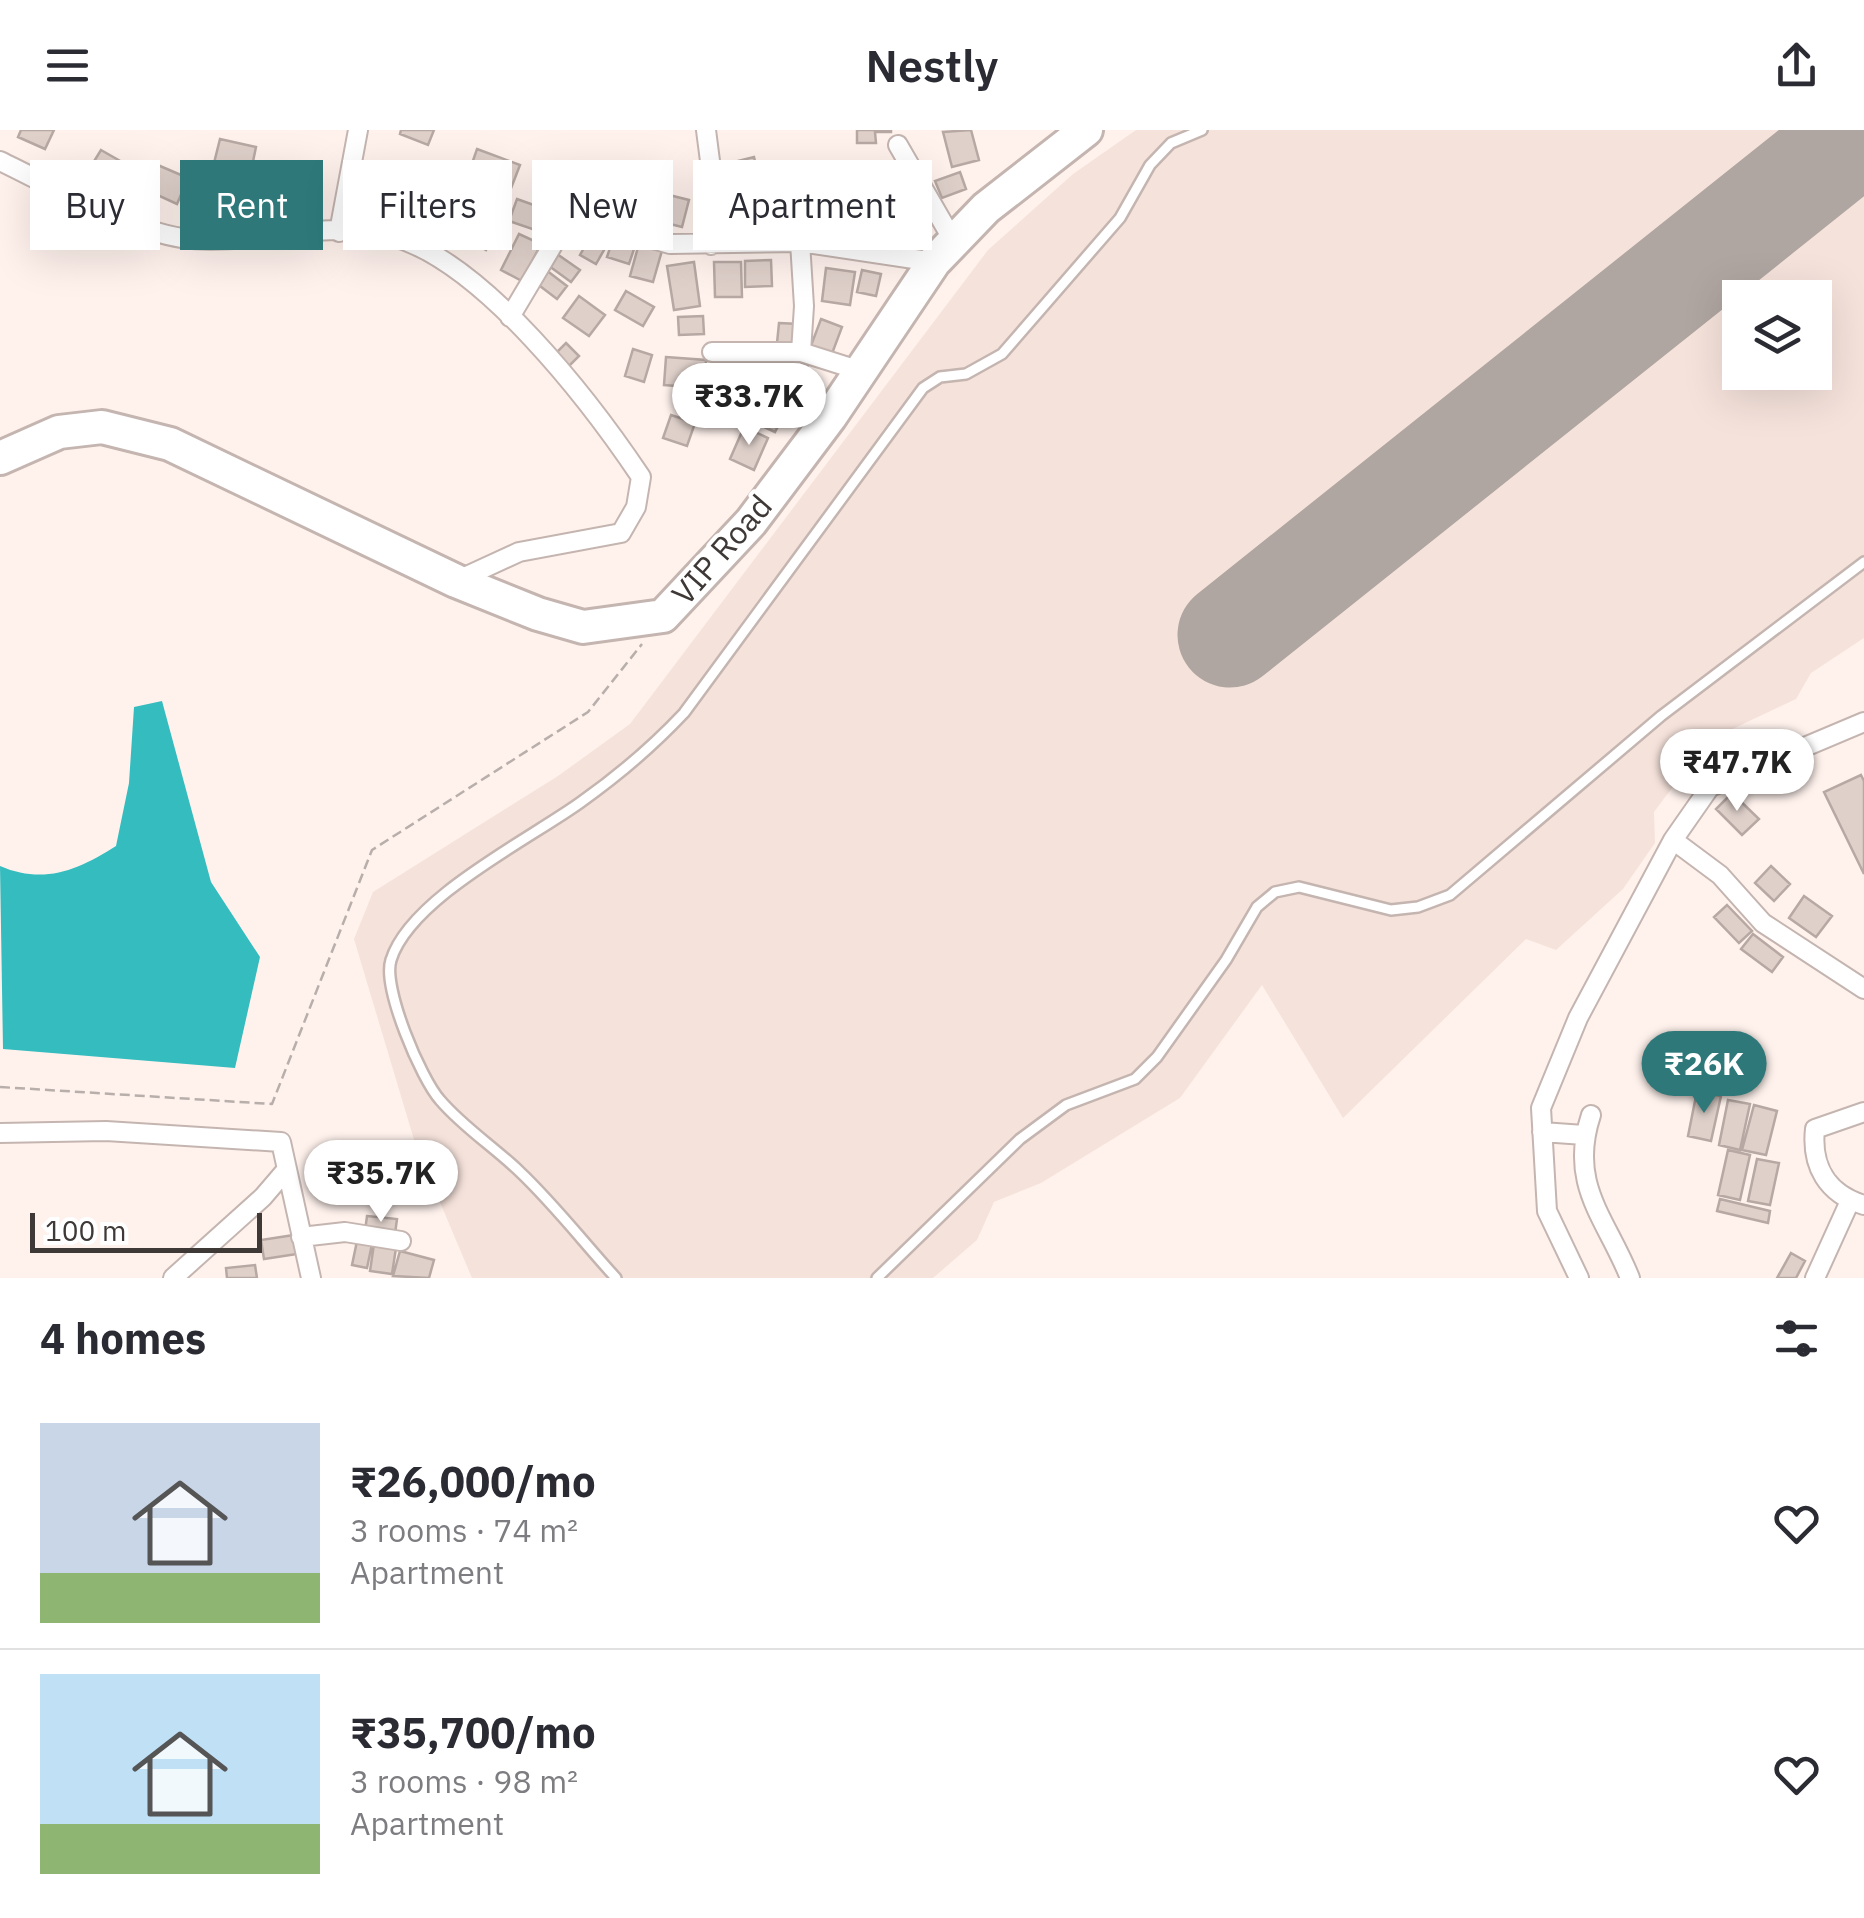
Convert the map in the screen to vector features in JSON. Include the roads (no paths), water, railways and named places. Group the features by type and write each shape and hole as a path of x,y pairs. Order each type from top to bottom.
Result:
{"highway":[{"name":"VIP Road","path":"0,458 59,432 102,427 170,444 456,581 538,614 583,627 663,616 751,522 944,252 1016,183 1086,130"}],"street":[{"path":"340,232 358,130"},
{"path":"706,130 710,160"},
{"path":"898,145 944,252 915,250"},
{"path":"0,161 98,209 181,238 340,232 394,237 475,280 608,428 641,477 636,508 621,532 518,552 456,581"},
{"path":"510,317 550,250"},
{"path":"800,250 804,306 800,352"},
{"path":"712,352 800,352 861,371"},
{"path":"1580,1278 1547,1211 1540,1108 1578,1018 1673,840 1710,787 1864,722"},
{"path":"1673,840 1720,874 1763,923 1864,988"},
{"path":"1815,1278 1857,1202 1818,1172 1813,1149 1816,1129 1864,1112"},
{"path":"1591,1115 1584,1135 1583,1177 1602,1227 1630,1278"},
{"path":"0,1132 106,1131 281,1142 311,1278"},
{"path":"1542,1132 1584,1135"},
{"path":"173,1278 263,1197 286,1170"},
{"path":"302,1236 345,1232 401,1241"}],"lane":[{"path":"616,1278 521,1172 439,1100 420,1067 390,984 390,962 400,941 429,908 479,868 646,753 684,713 922,388 940,377 966,374 1002,354 1120,218 1150,165 1171,143 1202,130"},
{"path":"877,1278 1020,1139 1066,1105 1135,1079 1157,1057 1226,960 1257,907 1275,892 1299,887 1391,910 1418,908 1450,894 1660,716 1864,562"}],"water":[{"path":"162,701 211,882 260,957 235,1068 3,1049 0,866 31,874 60,872 116,846 129,783 134,707"}]}
